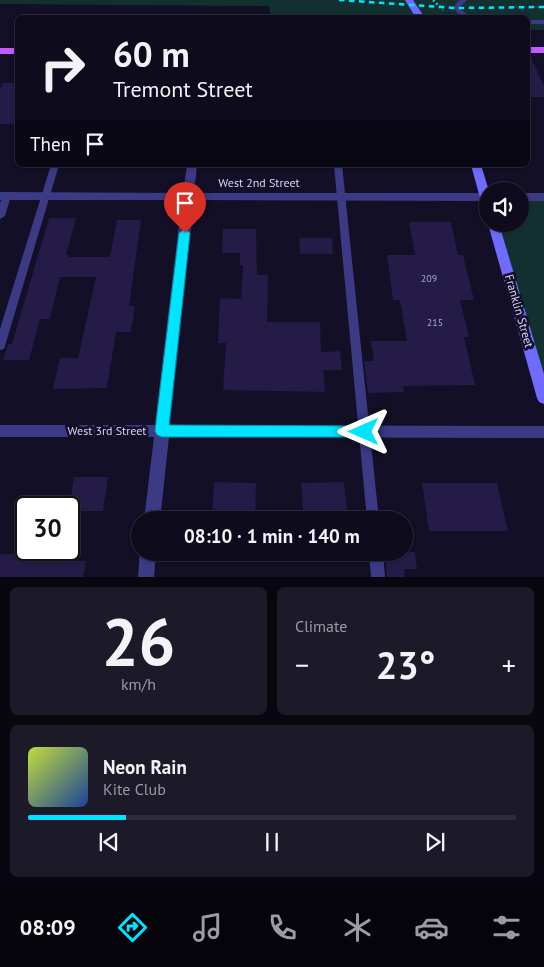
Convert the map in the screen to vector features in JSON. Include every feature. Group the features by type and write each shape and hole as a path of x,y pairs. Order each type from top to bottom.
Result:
{"main road":[{"path":"530,50 544,50"},
{"path":"0,51 15,51"}],"street":[{"path":"409,0 419,15"},
{"path":"153,511 192,167"},
{"path":"477,167 481,182"},
{"name":"West 2nd Street","path":"3,196 342,197 479,200"},
{"path":"529,197 544,197"},
{"name":"Franklin Street","path":"495,232 544,398"},
{"name":"West 3rd Street","path":"0,431 544,432"},
{"path":"146,577 147,561"}],"lane":[{"path":"464,0 456,8 464,15"},
{"path":"530,22 544,22"},
{"path":"0,346 54,167"},
{"path":"338,167 371,511"},
{"path":"0,216 3,196"},
{"path":"377,561 378,577"}],"green space":[{"path":"0,0 544,0 544,30 530,30 530,15 270,15 269,6 0,4"},
{"path":"529,197 544,197 544,398 495,232 529,232"}],"building":[{"path":"530,55 544,86 544,97 530,97"},
{"path":"3,83 15,83 15,124 0,124 0,89"},
{"path":"49,218 76,218 66,255 69,255 69,257 110,257 117,220 141,220 129,306 135,306 131,332 116,332 107,388 53,389 60,358 78,358 96,277 60,277 50,319 40,319 29,360 3,360 8,344 12,344"},
{"path":"409,222 451,222 458,255 463,255 474,300 460,300 469,337 464,337 475,385 403,386 404,392 368,393 364,361 374,361 371,341 407,341 400,300 393,300 387,255 415,255"},
{"path":"223,229 256,229 257,275 268,275 267,322 320,322 321,352 340,351 342,370 323,370 325,392 223,390 226,343 218,343 220,298 241,299 243,265 240,265 240,253 222,253"},
{"path":"299,238 332,238 333,254 300,254"},
{"path":"74,477 108,477 103,511 80,511 80,496 71,496"},
{"path":"214,482 256,483 255,511 212,511"},
{"path":"344,482 347,511 303,511 301,483"},
{"path":"422,483 497,483 508,531 429,531"},
{"path":"413,552 415,552 417,569 404,569 405,577 387,577 386,561 413,561"},
{"path":"0,554 15,554 15,561 86,561 83,577 0,577"}],"railway":[{"path":"339,0 456,8 544,7"}],"route":[{"path":"185,233 162,431 364,432"}]}
